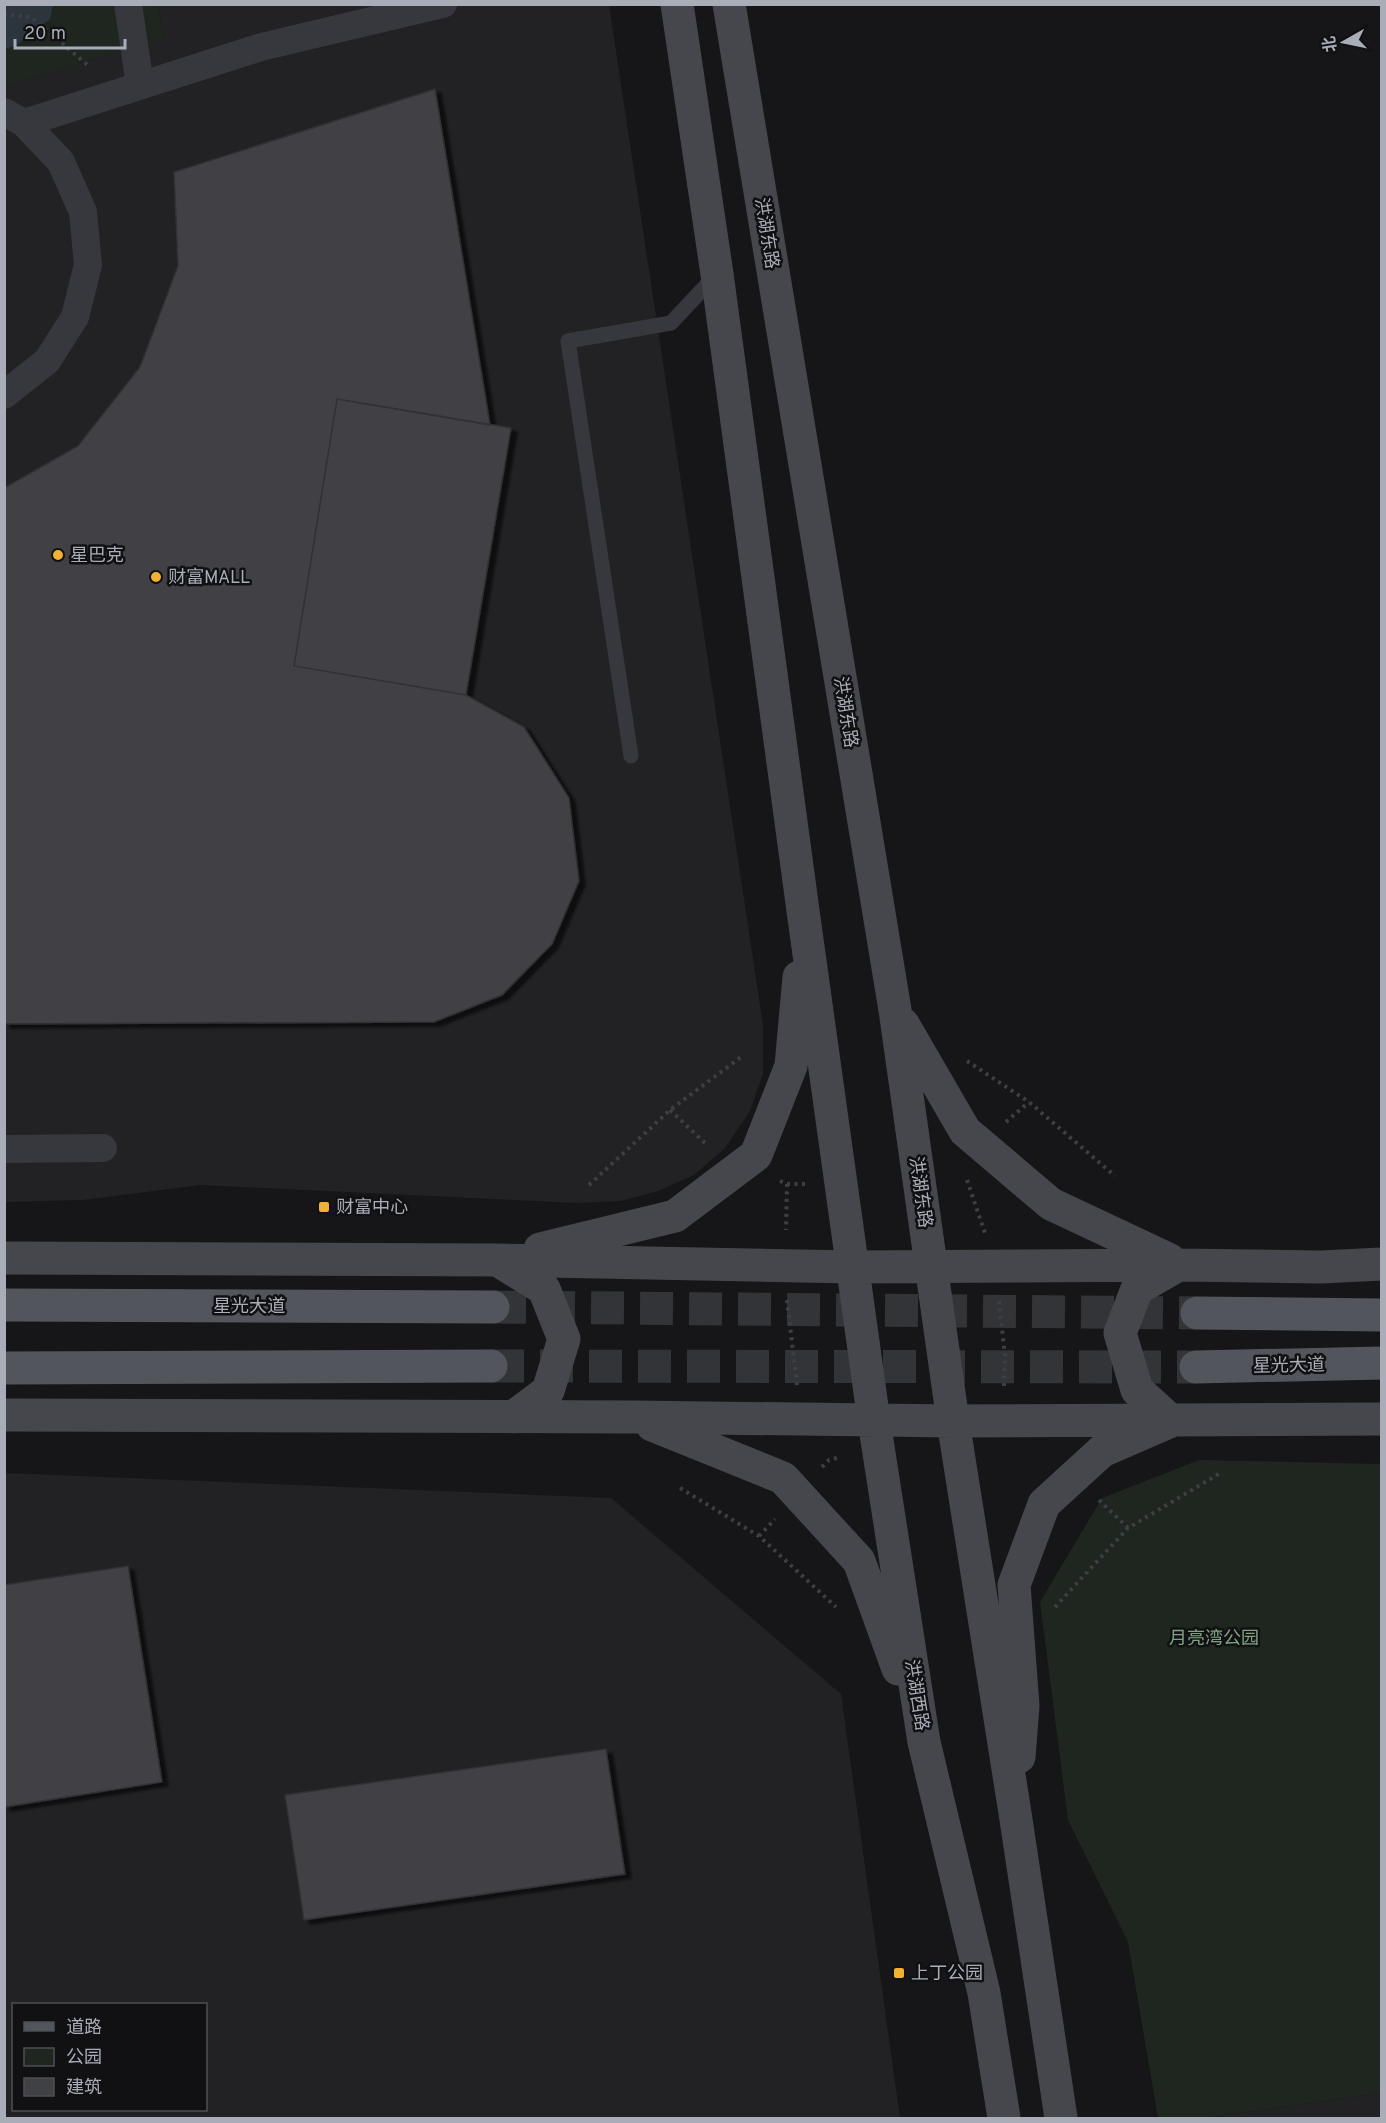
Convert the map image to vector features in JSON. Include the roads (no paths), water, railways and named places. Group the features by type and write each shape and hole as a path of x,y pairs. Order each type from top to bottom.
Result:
{"main road":[{"path":"677,4 717,274 853,1267"},
{"name":"洪湖东路","path":"729,4 895,1010 953,1421"},
{"path":"497,1260 675,1216 756,1155 791,1066 804,918"},
{"path":"895,1010 965,1131 1051,1204 1180,1265"},
{"path":"4,1258 497,1260 853,1267 932,1265 1322,1267 1382,1264"},
{"path":"497,1260 544,1288 564,1339 548,1391 513,1417"},
{"path":"1171,1421 1137,1390 1120,1333 1137,1289 1180,1265"},
{"name":"洪湖西路","path":"853,1267 874,1421 924,1742 984,1993 1004,2118"},
{"name":"星光大道","path":"4,1305 493,1307"},
{"path":"1197,1313 1382,1315"},
{"name":"星光大道","path":"1196,1367 1382,1363"},
{"path":"4,1368 491,1366"},
{"path":"4,1415 634,1417 874,1421 1382,1419"},
{"path":"634,1417 783,1478 859,1561 924,1742"},
{"path":"953,1421 1061,2118"},
{"path":"1015,1813 1023,1706 1014,1585 1044,1504 1102,1451 1171,1421"}],"street":[{"path":"128,4 140,85"},
{"path":"14,117 140,85 261,47 443,4"},
{"path":"4,395 47,361 75,317 88,265 83,212 61,162 14,117"},
{"path":"4,1149 103,1148"}],"lane":[{"path":"631,756 568,341 671,323 717,274"}],"tunnel":[{"path":"493,1307 1197,1313"},
{"path":"491,1366 1196,1367"}],"place":[{"name":"星巴克","path":"58,555"},
{"name":"财富MALL","path":"156,577"},
{"name":"财富中心","path":"324,1207"},
{"name":"上丁公园","path":"899,1973"}],"park label":[{"name":"月亮湾公园","path":"1214,1638"}]}
